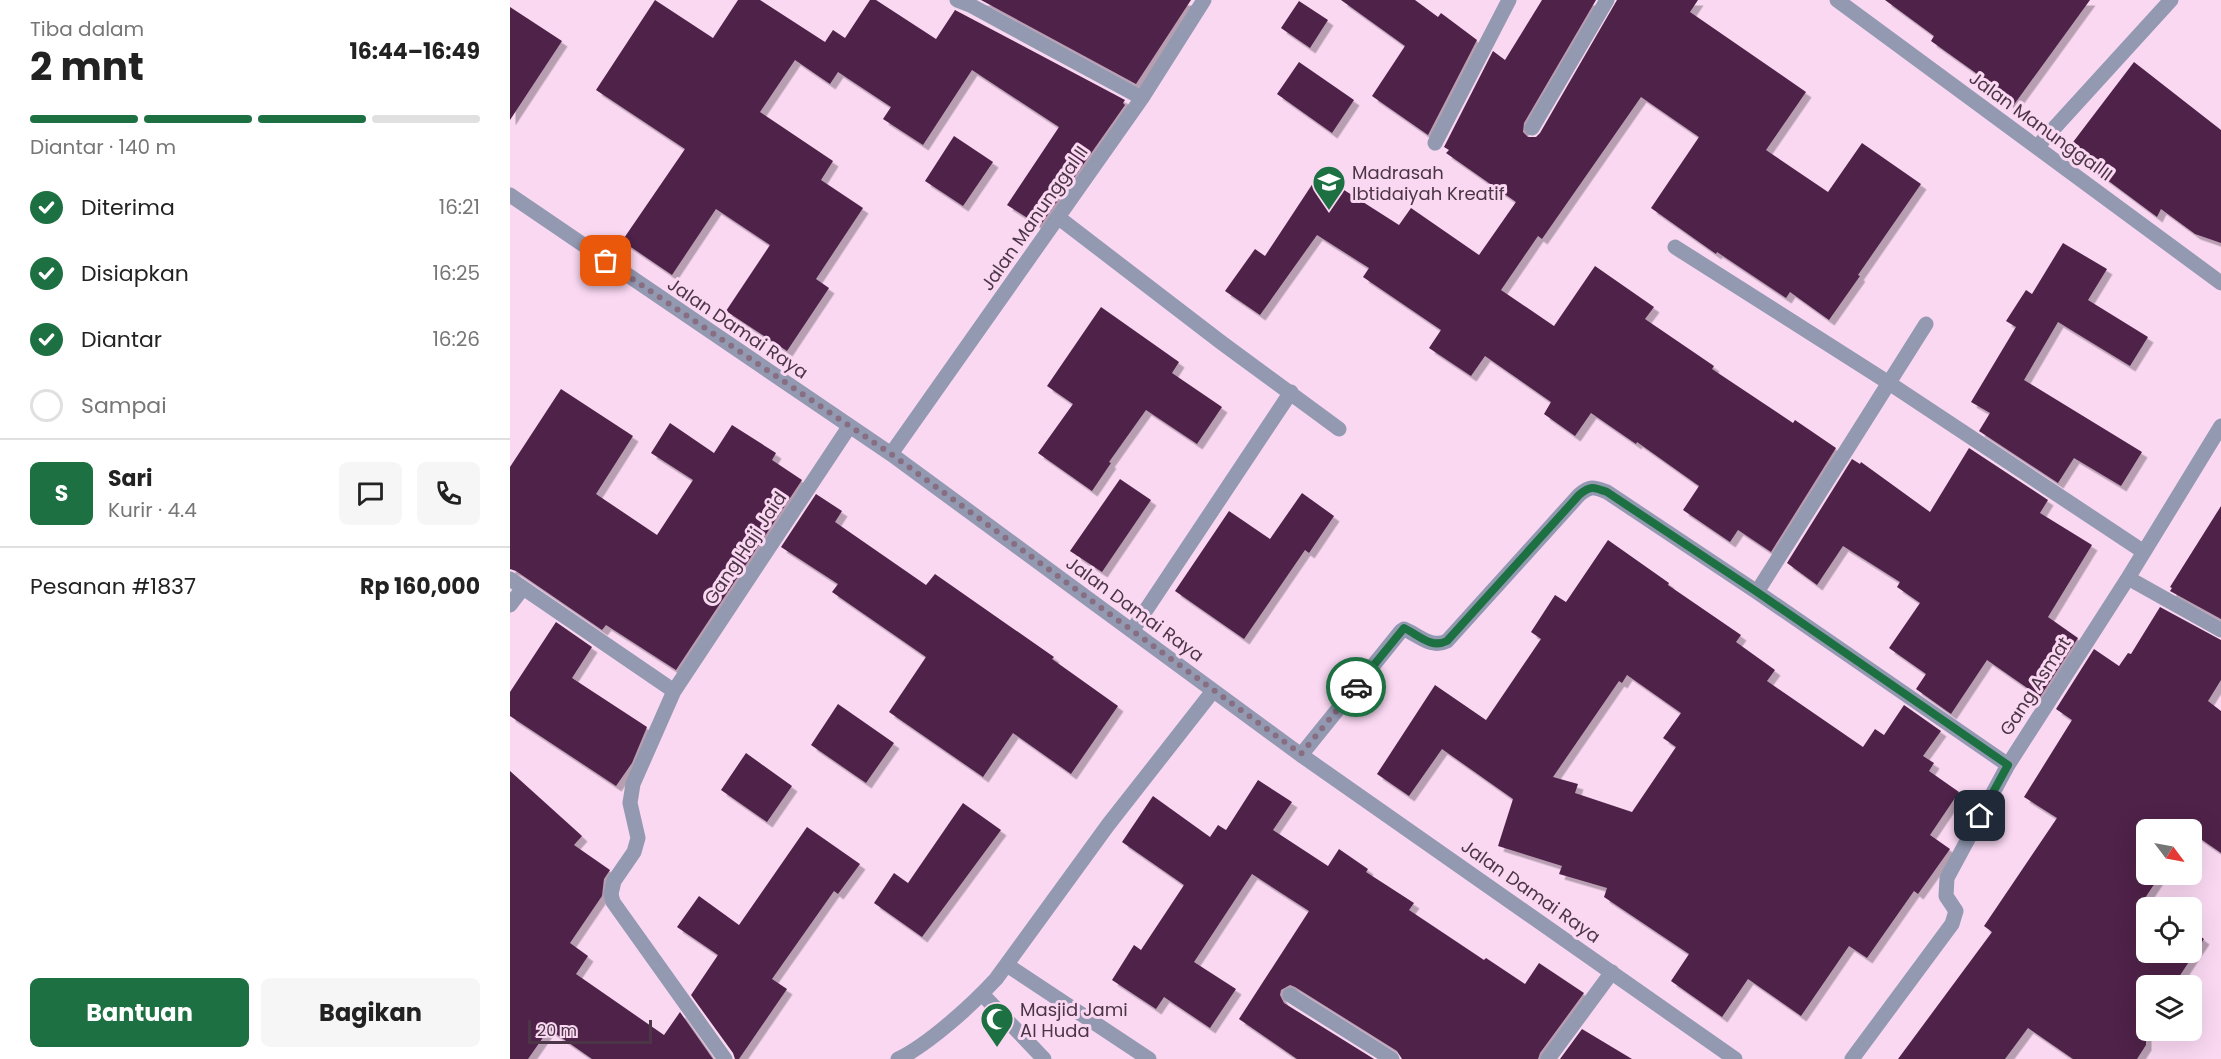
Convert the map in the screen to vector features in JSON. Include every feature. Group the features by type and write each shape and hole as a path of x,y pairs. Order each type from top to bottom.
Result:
{"street":[{"path":"957,0 1142,98"},
{"name":"Jalan Manunggal II","path":"891,454 1142,98 1204,0"},
{"path":"1435,143 1509,0"},
{"path":"1532,128 1607,0"},
{"name":"Jalan Manunggal II","path":"1838,0 2221,283"},
{"path":"2037,147 2171,0"},
{"name":"Jalan Damai Raya","path":"510,195 891,454 1213,691 1735,1059"},
{"path":"1059,218 1222,344 1340,429"},
{"path":"1675,247 1889,383 2144,552"},
{"path":"1757,592 1926,324"},
{"path":"1132,631 1291,393"},
{"name":"Gang Haji Jaid","path":"725,1059 613,902 611,894 614,881 634,852 638,838 630,803 633,784 674,691 849,426"},
{"name":"Gang Asmat","path":"1852,1059 1952,924 1956,911 1946,896 1947,878 2008,765 2128,578 2221,426"},
{"path":"1301,754 1404,628 1432,644 1440,645 1447,641 1588,487 1593,486 1607,492 1757,592 2008,765"},
{"path":"2128,578 2221,630"},
{"path":"510,605 516,583 674,691"},
{"path":"898,1059 913,1052 982,994 1007,965 1108,825 1213,691"},
{"path":"1007,965 1149,1059"},
{"path":"1548,1059 1612,972"},
{"path":"982,994 1044,1059"},
{"path":"1290,995 1392,1059"}],"building":[{"path":"655,0 713,38 738,0 760,0 825,42 833,30 845,38 870,0 876,0 936,39 955,10 1125,100 1123,103 1125,105 1040,226 1007,205 1059,127 972,70 923,145 883,119 891,107 838,72 830,84 795,60 760,112 833,161 821,180 863,208 816,279 829,288 787,351 726,311 770,245 716,209 672,275 622,241 685,149 596,90"},
{"path":"981,0 1191,0 1136,84"},
{"path":"1341,0 1415,0 1438,17 1441,13 1477,40 1428,135 1372,96 1405,46"},
{"path":"1542,0 1596,0 1524,123 1523,132 1528,137 1536,137 1540,133 1617,0 1698,0 1690,12 1806,92 1766,150 1828,192 1862,143 1921,184 1829,320 1790,292 1786,298 1717,252 1716,254 1651,208 1699,137 1641,97 1542,239 1538,236 1501,290 1554,326 1595,266 1654,307 1645,319 1714,366 1712,369 1793,423 1795,420 1836,448 1771,552 1738,530 1730,542 1683,510 1699,486 1591,413 1575,436 1544,414 1551,402 1485,356 1471,376 1429,348 1441,330 1363,277 1369,268 1317,235 1260,315 1225,291 1255,249 1265,256 1319,174 1399,225 1411,208 1479,255 1516,202 1446,153 1449,150 1444,147 1493,51 1505,60"},
{"path":"1885,0 2090,0 2013,106 1977,80 1980,76 1931,41 1934,36"},
{"path":"1299,1 1328,20 1310,48 1281,28"},
{"path":"510,7 562,41 510,120"},
{"path":"1299,62 1354,100 1332,133 1277,94"},
{"path":"2134,62 2221,130 2221,243 2195,234 2161,209 2157,217 2067,150"},
{"path":"954,136 993,162 963,206 925,181"},
{"path":"2063,243 2107,269 2088,300 2148,337 2130,366 2058,322 2024,380 2142,452 2121,486 2074,458 2058,483 1979,431 1990,413 1971,402 2016,327 2006,321 2026,290 2032,294"},
{"path":"1101,307 1179,362 1172,373 1222,407 1197,444 1146,410 1109,462 1111,463 1092,491 1038,453 1073,404 1047,386"},
{"path":"561,389 633,436 596,494 657,535 693,480 651,453 670,423 714,453 732,425 776,453 772,460 802,480 676,670 606,625 602,630 510,569 510,467"},
{"path":"1969,448 2048,500 2040,513 2092,545 2048,617 2078,638 2040,697 1987,660 1951,714 1916,689 1926,674 1889,648 1920,603 1897,587 1900,582 1843,546 1817,585 1787,563 1852,459 1860,464 1861,462 1930,512"},
{"path":"1120,479 1151,500 1102,572 1070,551"},
{"path":"1302,493 1334,516 1309,553 1305,550 1244,639 1175,591 1229,511 1270,539"},
{"path":"816,494 842,511 835,522 926,585 935,574 1054,657 1052,659 1118,706 1071,774 1013,733 983,777 889,712 926,657 832,592 838,584 781,547"},
{"path":"2221,506 2221,619 2170,591 2172,588 2170,587"},
{"path":"1608,540 1741,635 1736,642 1775,670 1767,681 1863,747 1875,729 1884,735 1904,705 1941,731 1923,756 1934,763 1929,771 1959,792 1930,835 1950,849 1918,894 1914,891 1867,958 1849,946 1801,1016 1748,979 1722,1017 1671,981 1689,954 1604,897 1607,888 1559,874 1562,866 1498,846 1513,799 1442,749 1409,796 1377,774 1435,685 1486,720 1541,639 1531,632 1555,595 1566,602","holes":["1627,675 1681,713 1663,738 1676,747 1632,812 1575,793 1578,784 1553,777 1619,681 1622,683"]},
{"path":"2160,607 2221,640 2221,680 2208,701 2221,711 2221,853 2202,840 2202,819 2136,819 2136,885 2154,885 2146,897 2136,897 2136,963 2188,963 2180,975 2136,975 2136,1041 2146,1041 2146,1045 2137,1059 2073,1059 2028,1028 2005,1059 1898,1059 1992,932 1984,926 2057,818 2024,797 2072,720 2056,709 2094,649 2119,666 2128,653 2131,654"},
{"path":"556,622 592,647 572,678 647,727 632,763 616,786 510,716 510,692"},
{"path":"838,704 894,743 866,783 811,745"},
{"path":"746,753 792,786 767,822 721,790"},
{"path":"510,771 582,836 574,845 610,870 604,879 602,896 570,943 588,956 576,974 664,1035 680,1012 713,1059 592,1059 549,1029 528,1059 510,1059"},
{"path":"1258,780 1292,802 1273,830 1328,866 1339,849 1368,869 1366,872 1414,903 1409,910 1484,960 1486,958 1525,984 1539,963 1584,993 1538,1059 1402,1059 1397,1051 1290,985 1281,990 1280,995 1284,1003 1374,1059 1297,1059 1239,1019 1309,911 1252,874 1194,962 1236,989 1210,1028 1164,997 1156,1009 1112,980 1134,945 1141,950 1184,885 1122,842 1153,796 1210,837 1218,825 1226,830"},
{"path":"963,803 1001,830 922,937 874,903 894,873 908,883"},
{"path":"807,827 860,864 838,894 834,891 772,979 787,989 739,1059 735,1059 691,995 718,955 677,927 699,896 739,925"},
{"path":"1582,1029 1632,1059 1560,1059"}],"way so far":[{"path":"606,261 891,454 1301,754 1356,687"}],"place":[{"name":"Madrasah Ibtidaiyah Kreatif","path":"1329,211"},
{"name":"Masjid Jami Al Huda","path":"997,1048"}],"route":[{"path":"1356,687 1404,628 1432,644 1440,645 1447,641 1579,495 1588,487 1593,486 1607,492 1757,592 2008,765 1980,816"}]}
